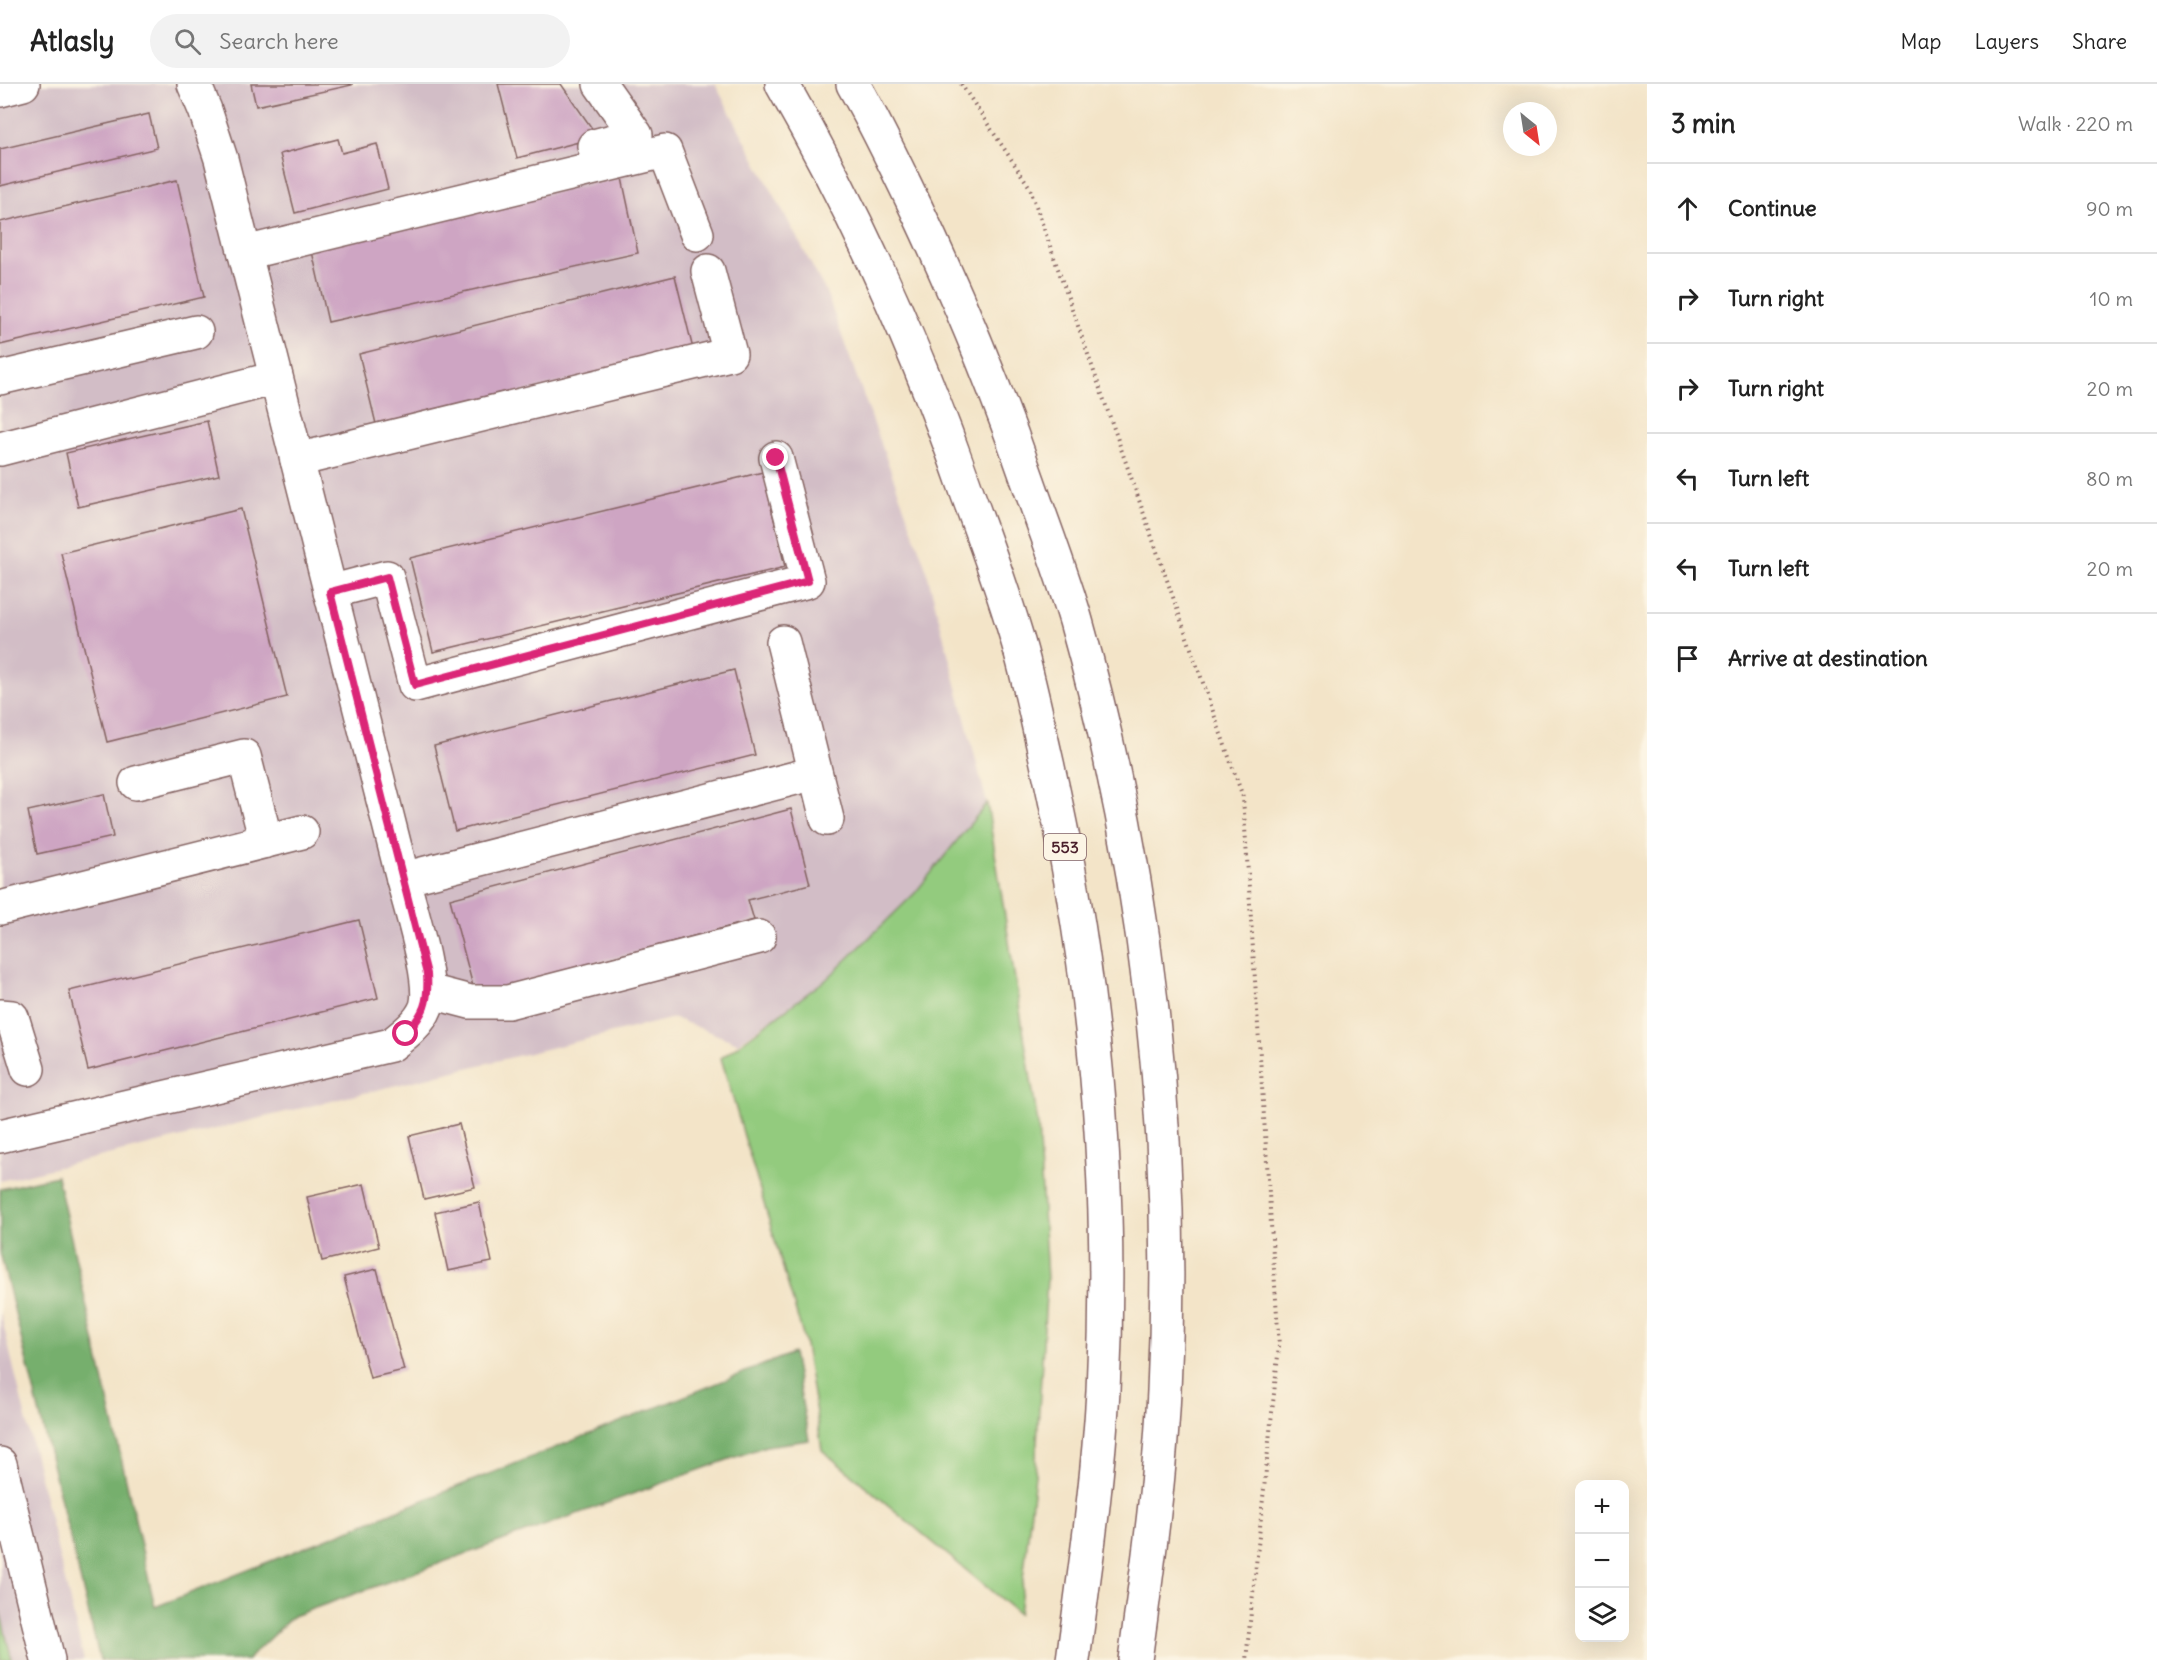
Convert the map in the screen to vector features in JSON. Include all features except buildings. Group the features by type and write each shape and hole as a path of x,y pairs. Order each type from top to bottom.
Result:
{"main road":[{"path":"0,90 23,84"},
{"path":"0,1136 391,1045 406,1034 426,1007 427,974 221,159 194,84"},
{"path":"242,243 636,135 600,84"},
{"name":"553","path":"782,84 844,201 892,300 931,392 958,466 1017,636 1056,799 1073,885 1083,945 1091,1019 1100,1116 1105,1225 1103,1387 1098,1458 1073,1660"},
{"path":"853,84 948,275 1016,445 1075,618 1116,786 1133,874 1145,947 1161,1112 1166,1202 1164,1389 1159,1462 1135,1660"},
{"path":"242,243 664,152 697,234"},
{"path":"297,460 730,354 708,271"},
{"path":"0,378 196,332"},
{"path":"0,449 276,378"},
{"path":"330,592 387,577 415,685 808,581 776,458"},
{"path":"783,642 827,819"},
{"path":"136,783 244,756 266,841"},
{"path":"403,879 815,773"},
{"path":"0,908 302,832"},
{"path":"428,991 470,1002 508,1002 759,937"},
{"path":"0,1016 12,1017 28,1069"},
{"path":"0,1464 48,1660"}],"path":[{"path":"961,84 1029,186 1243,796 1279,1346 1246,1660"}],"shaded area":[{"path":"0,84 715,84 826,292 925,565 987,803 915,893 843,968 738,1043 674,1018 0,1181"},
{"path":"0,1311 84,1660 0,1660"}],"green space":[{"path":"987,803 1038,1124 1047,1279 1035,1475 1019,1614 822,1450 804,1339 721,1058 828,978 915,893"},
{"path":"57,1176 155,1607 793,1353 809,1440 766,1446 293,1616 248,1660 100,1660 0,1252 0,1189"},
{"path":"0,1611 12,1660 0,1660"}],"route":[{"path":"406,1034 426,1007 427,974 330,592 387,577 415,685 808,581 776,458"}]}
